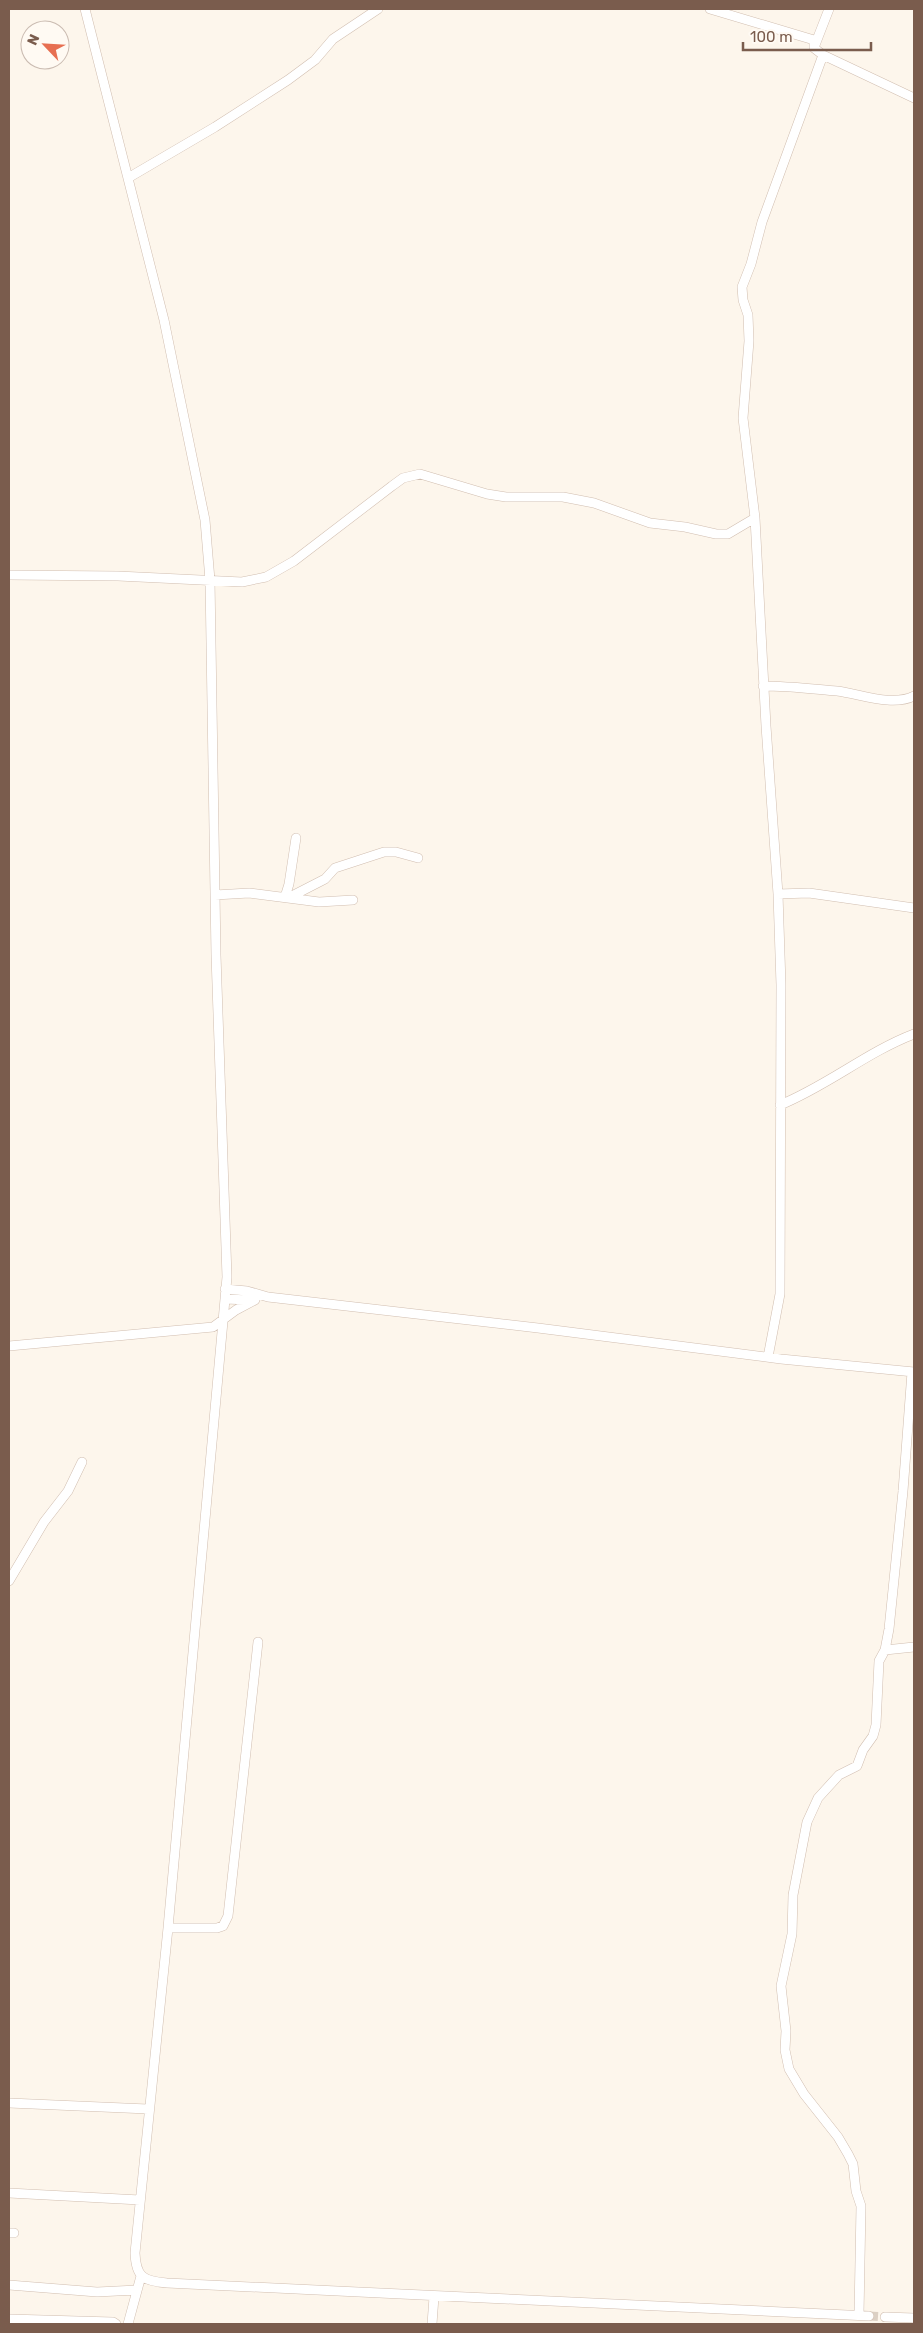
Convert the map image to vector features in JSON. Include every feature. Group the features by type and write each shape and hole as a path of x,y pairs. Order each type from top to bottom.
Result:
{"street":[{"path":"85,9 164,320 203,511 210,580 215,895 227,1277 168,1928 148,2108 135,2253 136,2267 141,2276 152,2282 434,2297 869,2316"},
{"path":"128,178 215,127 288,80 315,60 333,39 378,9"},
{"path":"710,9 814,40 814,48"},
{"path":"814,48 829,9"},
{"path":"814,48 823,55 914,98"},
{"path":"768,1357 780,1294 778,894 755,518 743,418 749,341 748,315 743,300 742,287 762,222 823,55"},
{"path":"9,575 118,576 242,582 266,577 294,561 403,478 420,474 487,494 506,497 563,497 594,503 650,523 685,527 716,534 728,534 755,518"},
{"path":"764,686 840,691 891,700 907,700 914,696"},
{"path":"286,898 296,838"},
{"path":"286,898 324,879 335,868 384,852 396,852 418,858"},
{"path":"778,894 809,893 914,908"},
{"path":"215,895 248,894 319,902 353,900"},
{"path":"780,1105 801,1096 889,1044 914,1034"},
{"path":"227,1277 247,1291"},
{"path":"225,1289 247,1291 268,1297 768,1357 913,1372 903,1490 885,1650 879,1662 877,1716 873,1736 863,1750 857,1766 839,1775 818,1798 807,1822 793,1895 792,1934 781,1986 786,2032 785,2050 789,2069 804,2094 838,2137 852,2164 856,2191 861,2206 859,2315"},
{"path":"9,1346 213,1327 236,1310 255,1300 268,1297"},
{"path":"225,1299 255,1300"},
{"path":"9,1581 48,1515 68,1491 82,1462"},
{"path":"168,1928 217,1928 223,1926 228,1916 258,1642"},
{"path":"885,1650 914,1647"},
{"path":"9,2103 148,2108"},
{"path":"9,2192 140,2200"},
{"path":"128,2324 141,2276"},
{"path":"9,2285 97,2292 137,2290"},
{"path":"432,2324 434,2297"},
{"path":"885,2317 914,2318"},
{"path":"9,2319 113,2322 116,2324"}],"tunnel":[{"path":"869,2316 885,2317"}]}
